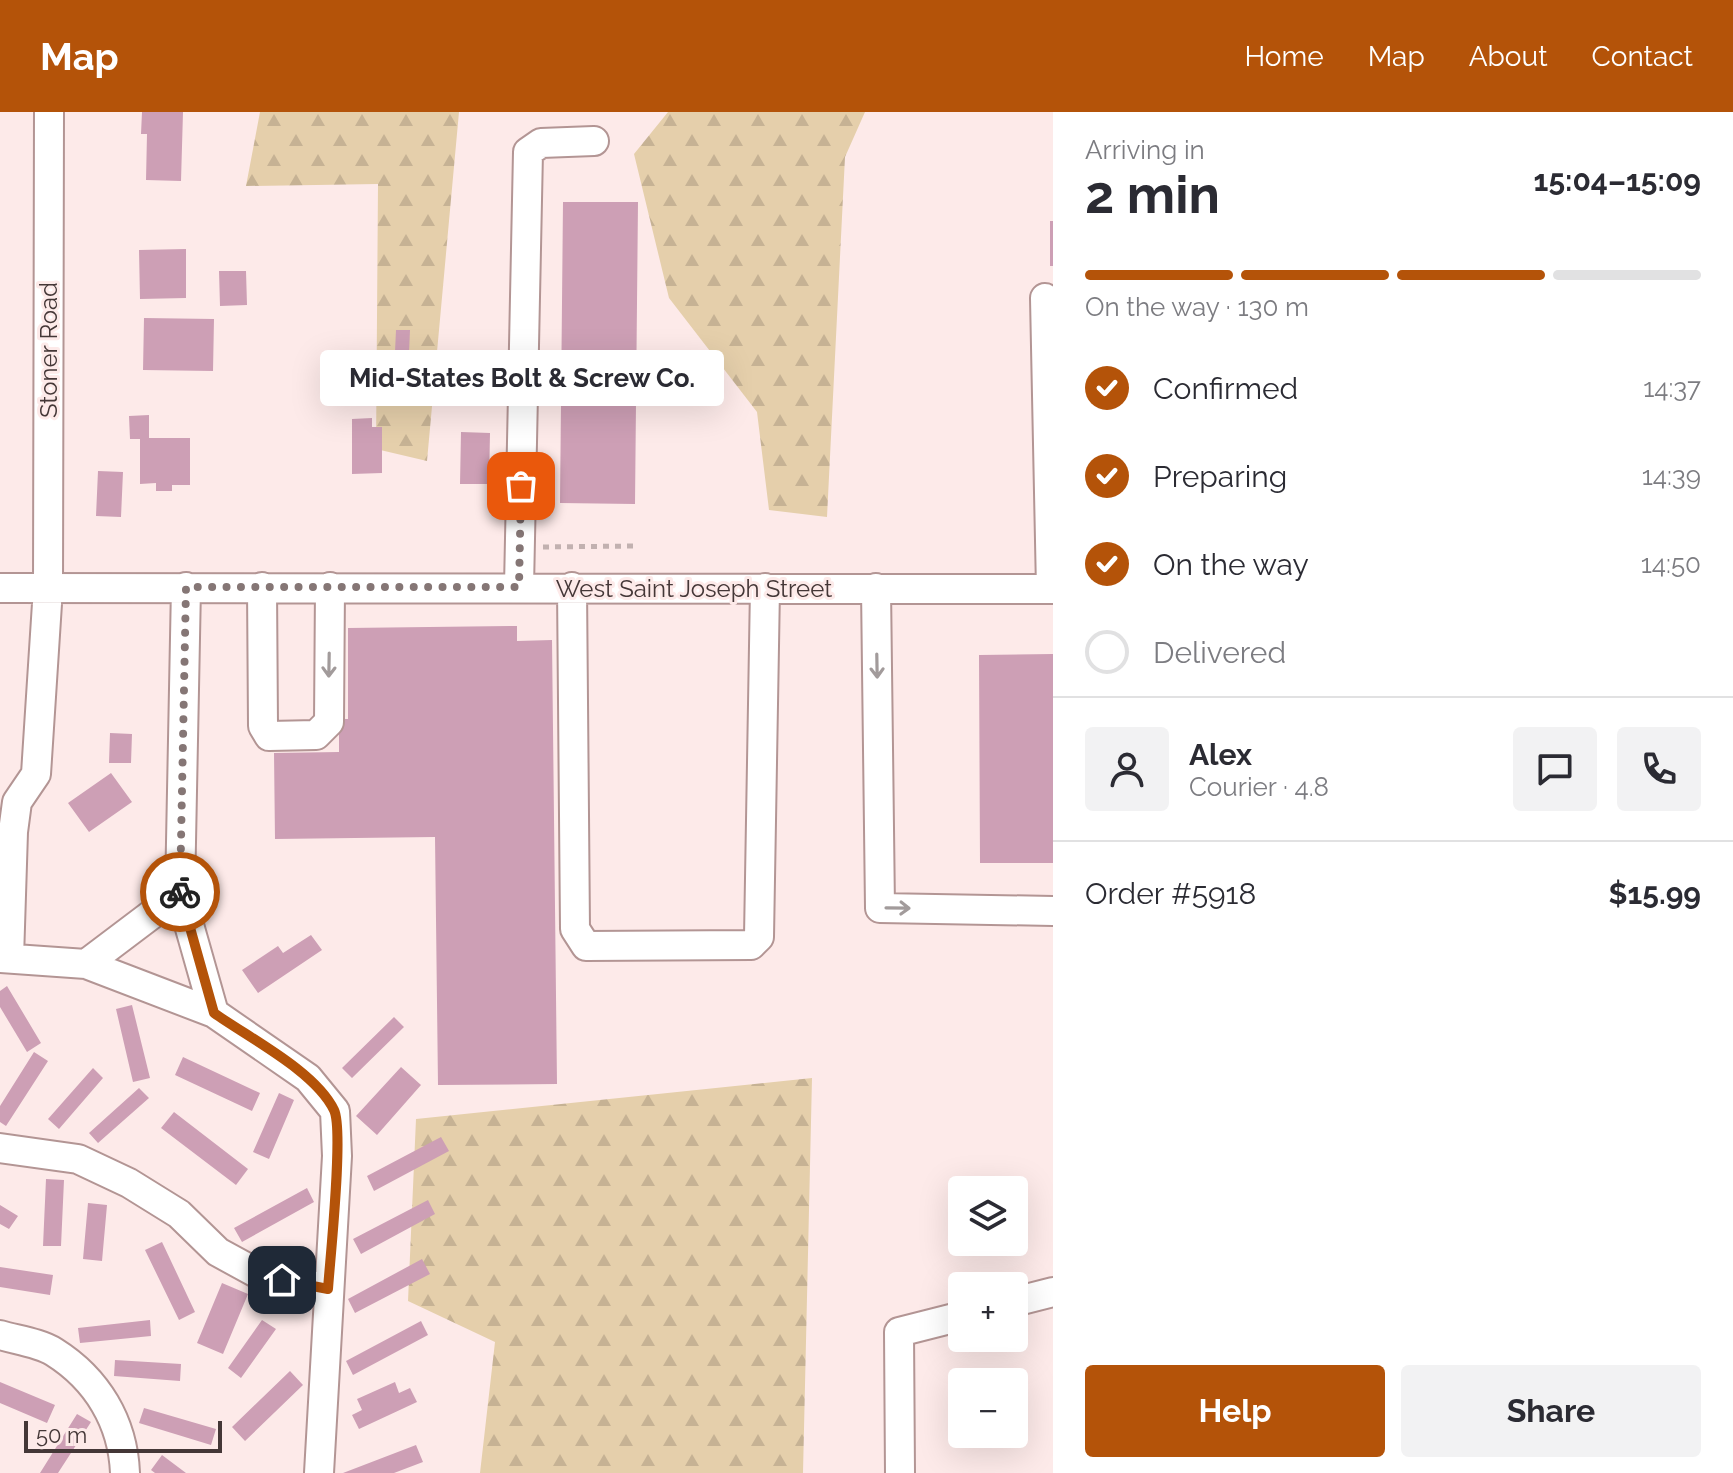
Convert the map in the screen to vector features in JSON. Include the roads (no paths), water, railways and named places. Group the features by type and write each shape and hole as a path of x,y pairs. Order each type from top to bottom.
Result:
{"street":[{"name":"Stoner Road","path":"4,958 17,802 36,774 48,588 49,112"},
{"path":"519,587 528,152 541,143 594,141"},
{"path":"1045,298 1052,589"},
{"path":"186,587 180,893 214,1013"},
{"path":"262,587 263,726 269,736 316,735 329,722 330,587"},
{"path":"572,587 575,929 586,946 751,945 759,937 765,588"},
{"name":"West Saint Joseph Street","path":"0,588 1052,589"},
{"path":"876,588 880,908 1053,911"},
{"path":"86,964 180,893"},
{"path":"4,958 86,964 214,1013 308,1078 335,1111 337,1156 319,1473"},
{"path":"0,1148 78,1159 129,1183 179,1214 218,1252 260,1275 328,1289"},
{"path":"1028,1298 1053,1292"},
{"path":"900,1473 899,1332 948,1320"},
{"path":"0,1335 52,1351 90,1381 115,1418 125,1473"}],"place":[{"name":"Mid-States Bolt & Screw Co.","path":"521,486"}]}
